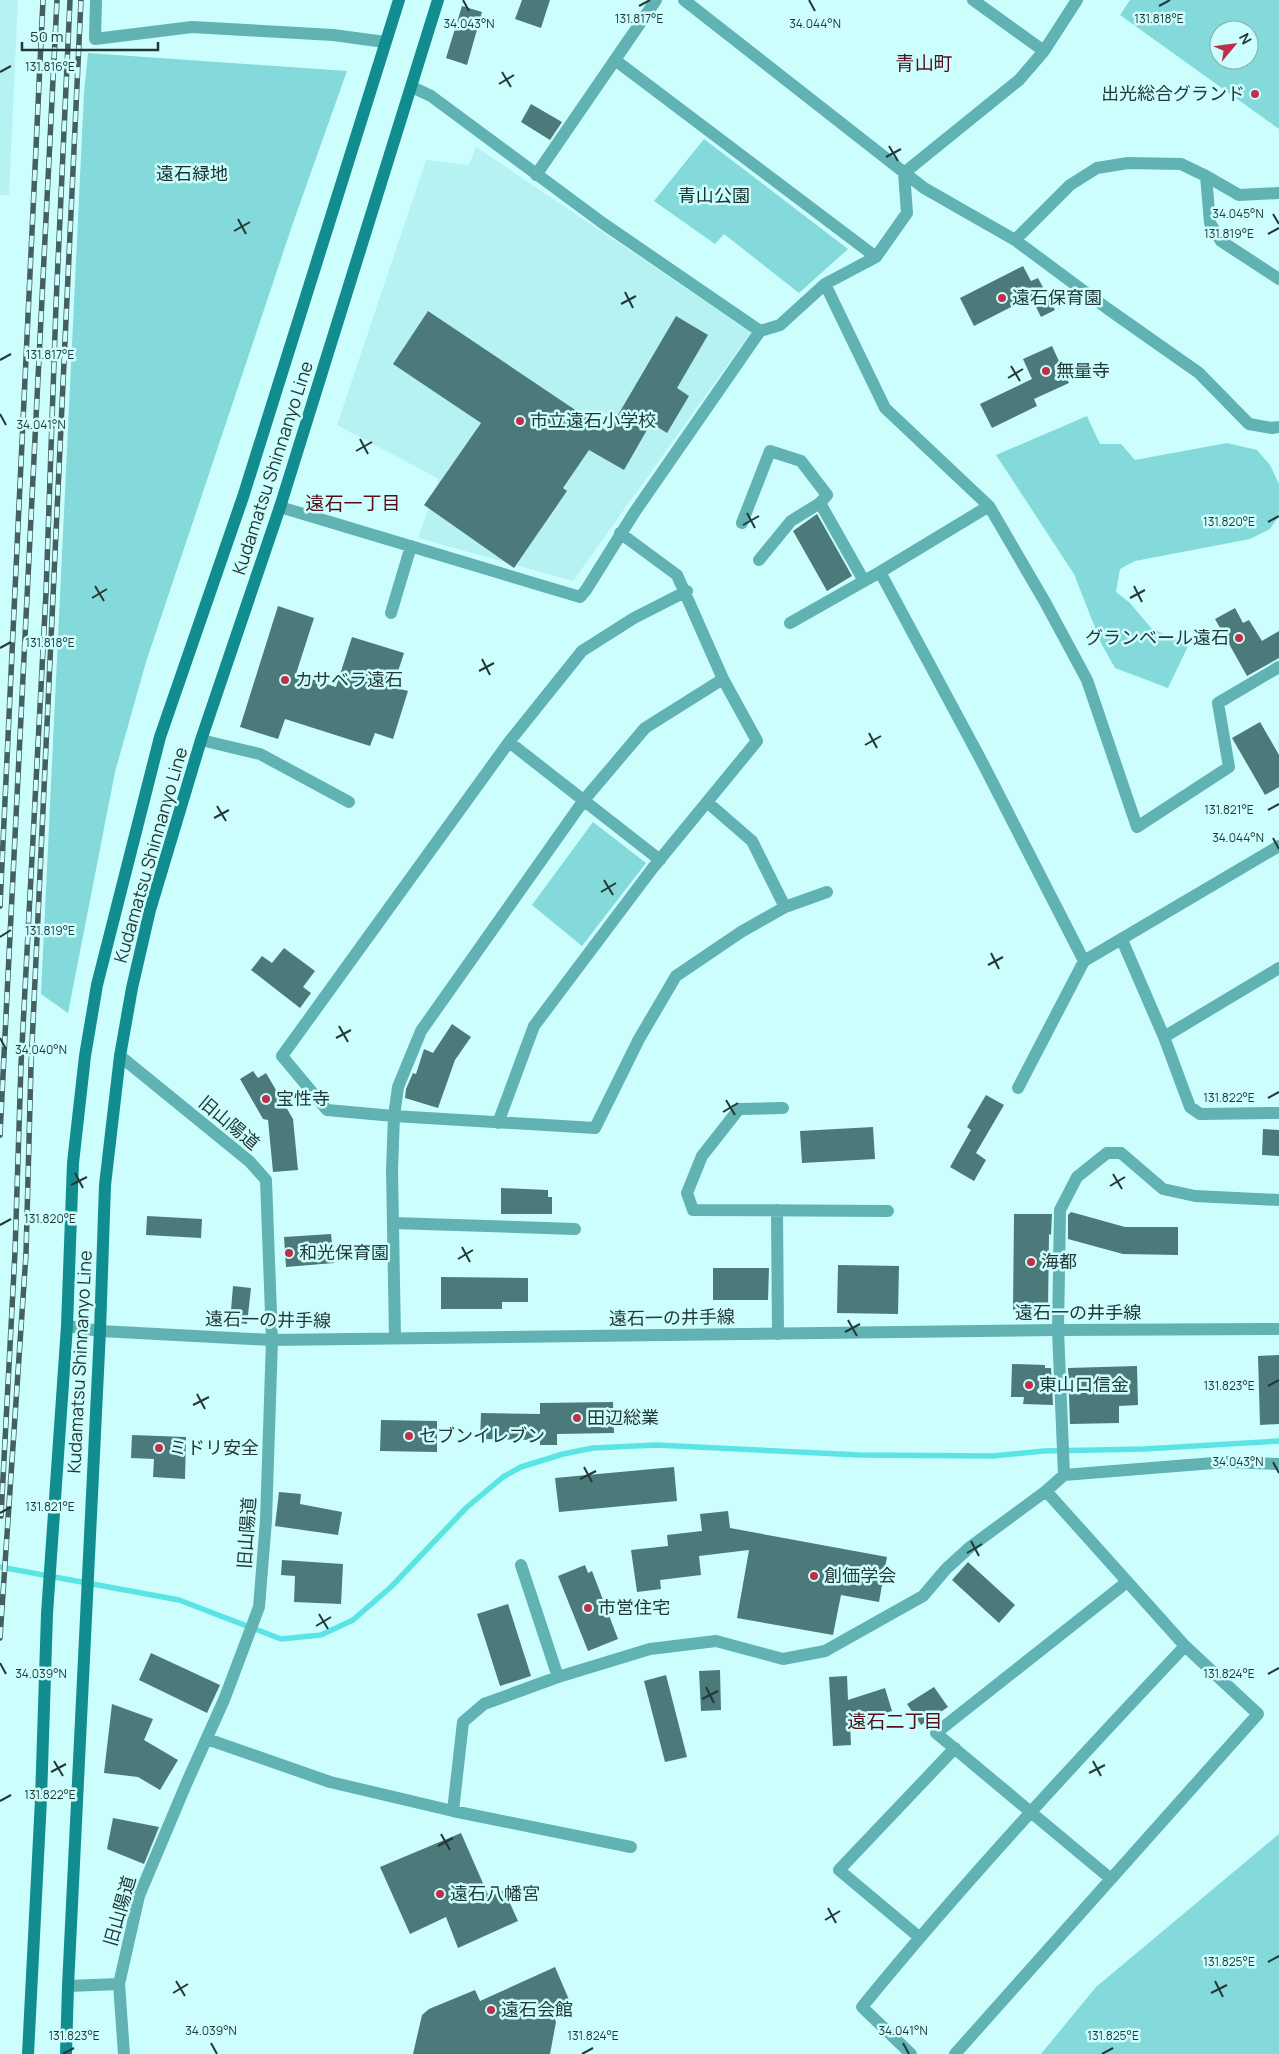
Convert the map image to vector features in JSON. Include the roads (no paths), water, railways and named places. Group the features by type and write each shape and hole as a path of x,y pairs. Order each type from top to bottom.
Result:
{"main road":[{"name":"Kudamatsu Shinnanyo Line","path":"66,2054 100,1331 105,1185 120,1056 132,988 150,910 201,740 280,506 438,0"},
{"name":"Kudamatsu Shinnanyo Line","path":"28,2054 51,1563 67,1326 73,1163 85,1056 97,984 160,737 243,497 397,4"}],"street":[{"path":"96,0 95,39 192,27 333,35 385,42"},
{"path":"397,4 406,0"},
{"path":"536,175 656,0"},
{"path":"684,0 924,188 1015,240 1199,373 1249,424 1272,428 1279,427"},
{"path":"973,0 1044,51"},
{"path":"904,173 1019,80 1044,51 1077,0"},
{"path":"615,60 876,257"},
{"path":"412,87 431,96 604,224 760,331"},
{"path":"1015,240 1070,185 1097,168 1128,163 1181,164 1239,195 1279,193"},
{"path":"280,506 580,597 620,533 760,331 780,325 825,284 876,257 907,212 904,173"},
{"path":"1206,176 1210,223 1221,240 1279,279"},
{"path":"825,284 885,408 989,506 1045,602 1087,680 1137,827 1229,767 1218,703 1279,667"},
{"path":"742,523 770,451 801,461 827,494 820,503 790,520 759,560"},
{"path":"820,503 864,581"},
{"path":"790,623 880,572 989,506"},
{"path":"498,1123 534,1026 660,860 757,741 723,679 686,592 677,576 620,533"},
{"path":"391,613 411,546"},
{"path":"880,572 981,760 1084,961"},
{"path":"686,592 634,618 582,651 509,742 282,1056 327,1110 498,1123 595,1128 639,1039 676,976 741,932 785,907 827,892"},
{"path":"395,1338 394,1116 398,1087 421,1031 584,800 645,728 723,679"},
{"path":"201,740 260,754 349,802"},
{"path":"509,742 660,860"},
{"path":"707,802 752,841 785,907"},
{"path":"1018,1088 1084,961 1279,846"},
{"path":"1122,940 1164,1037 1190,1107 1200,1114 1279,1113"},
{"path":"1164,1037 1279,968"},
{"name":"旧山陽道","path":"120,1056 249,1161 266,1180 272,1340 266,1520 259,1607 231,1683 139,1896 119,1984 124,2054"},
{"path":"784,1108 739,1109 702,1156 687,1193 693,1210 888,1210"},
{"path":"1064,1475 1058,1330 1060,1210 1077,1177 1107,1154 1122,1153 1163,1189 1195,1196 1279,1200"},
{"path":"777,1210 778,1334"},
{"path":"393,1223 575,1229"},
{"name":"遠石一の井手線","path":"67,1326 100,1331 272,1340 1279,1329"},
{"path":"454,1811 462,1722 484,1704 558,1677 650,1649 716,1641 783,1659 825,1651 924,1596 946,1569 970,1547 1046,1491 1064,1475 1226,1462 1279,1464"},
{"path":"955,2054 1258,1714 1185,1646 1046,1491"},
{"path":"521,1565 558,1677"},
{"path":"1111,1879 936,1733 1127,1582"},
{"path":"911,2054 862,2007 919,1937 1030,1811 1185,1646"},
{"path":"206,1739 330,1782 454,1811 632,1847"},
{"path":"919,1937 839,1870 955,1748"},
{"path":"68,1986 119,1984"}],"waterway":[{"path":"0,1567 179,1600 281,1639 321,1635 353,1620 392,1586 466,1508 503,1477 521,1467 563,1454 593,1448 656,1445 860,1455 993,1456 1044,1451 1144,1449 1279,1441"}],"railway":[{"path":"0,906 43,0"},
{"path":"0,1135 57,0"},
{"path":"1,1516 15,1252 21,1065 46,593 56,305 70,0"},
{"path":"0,1638 26,1254 31,1066 81,0"}],"place":[{"name":"出光総合グランド","path":"1255,94"},
{"name":"遠石保育園","path":"1002,298"},
{"name":"無量寺","path":"1046,371"},
{"name":"市立遠石小学校","path":"520,421"},
{"name":"グランベール遠石","path":"1239,638"},
{"name":"カサベラ遠石","path":"285,680"},
{"name":"宝性寺","path":"266,1099"},
{"name":"和光保育園","path":"289,1253"},
{"name":"海都","path":"1031,1262"},
{"name":"東山口信金","path":"1029,1385"},
{"name":"田辺総業","path":"577,1418"},
{"name":"セブンイレブン","path":"409,1436"},
{"name":"ミドリ安全","path":"159,1448"},
{"name":"創価学会","path":"814,1576"},
{"name":"市営住宅","path":"588,1608"},
{"name":"遠石八幡宮","path":"440,1894"},
{"name":"遠石会館","path":"491,2010"}],"district":[{"name":"青山町","path":"924,63"},
{"name":"遠石一丁目","path":"353,503"},
{"name":"遠石二丁目","path":"895,1721"}],"park label":[{"name":"遠石緑地","path":"192,174"},
{"name":"青山公園","path":"714,196"}]}
